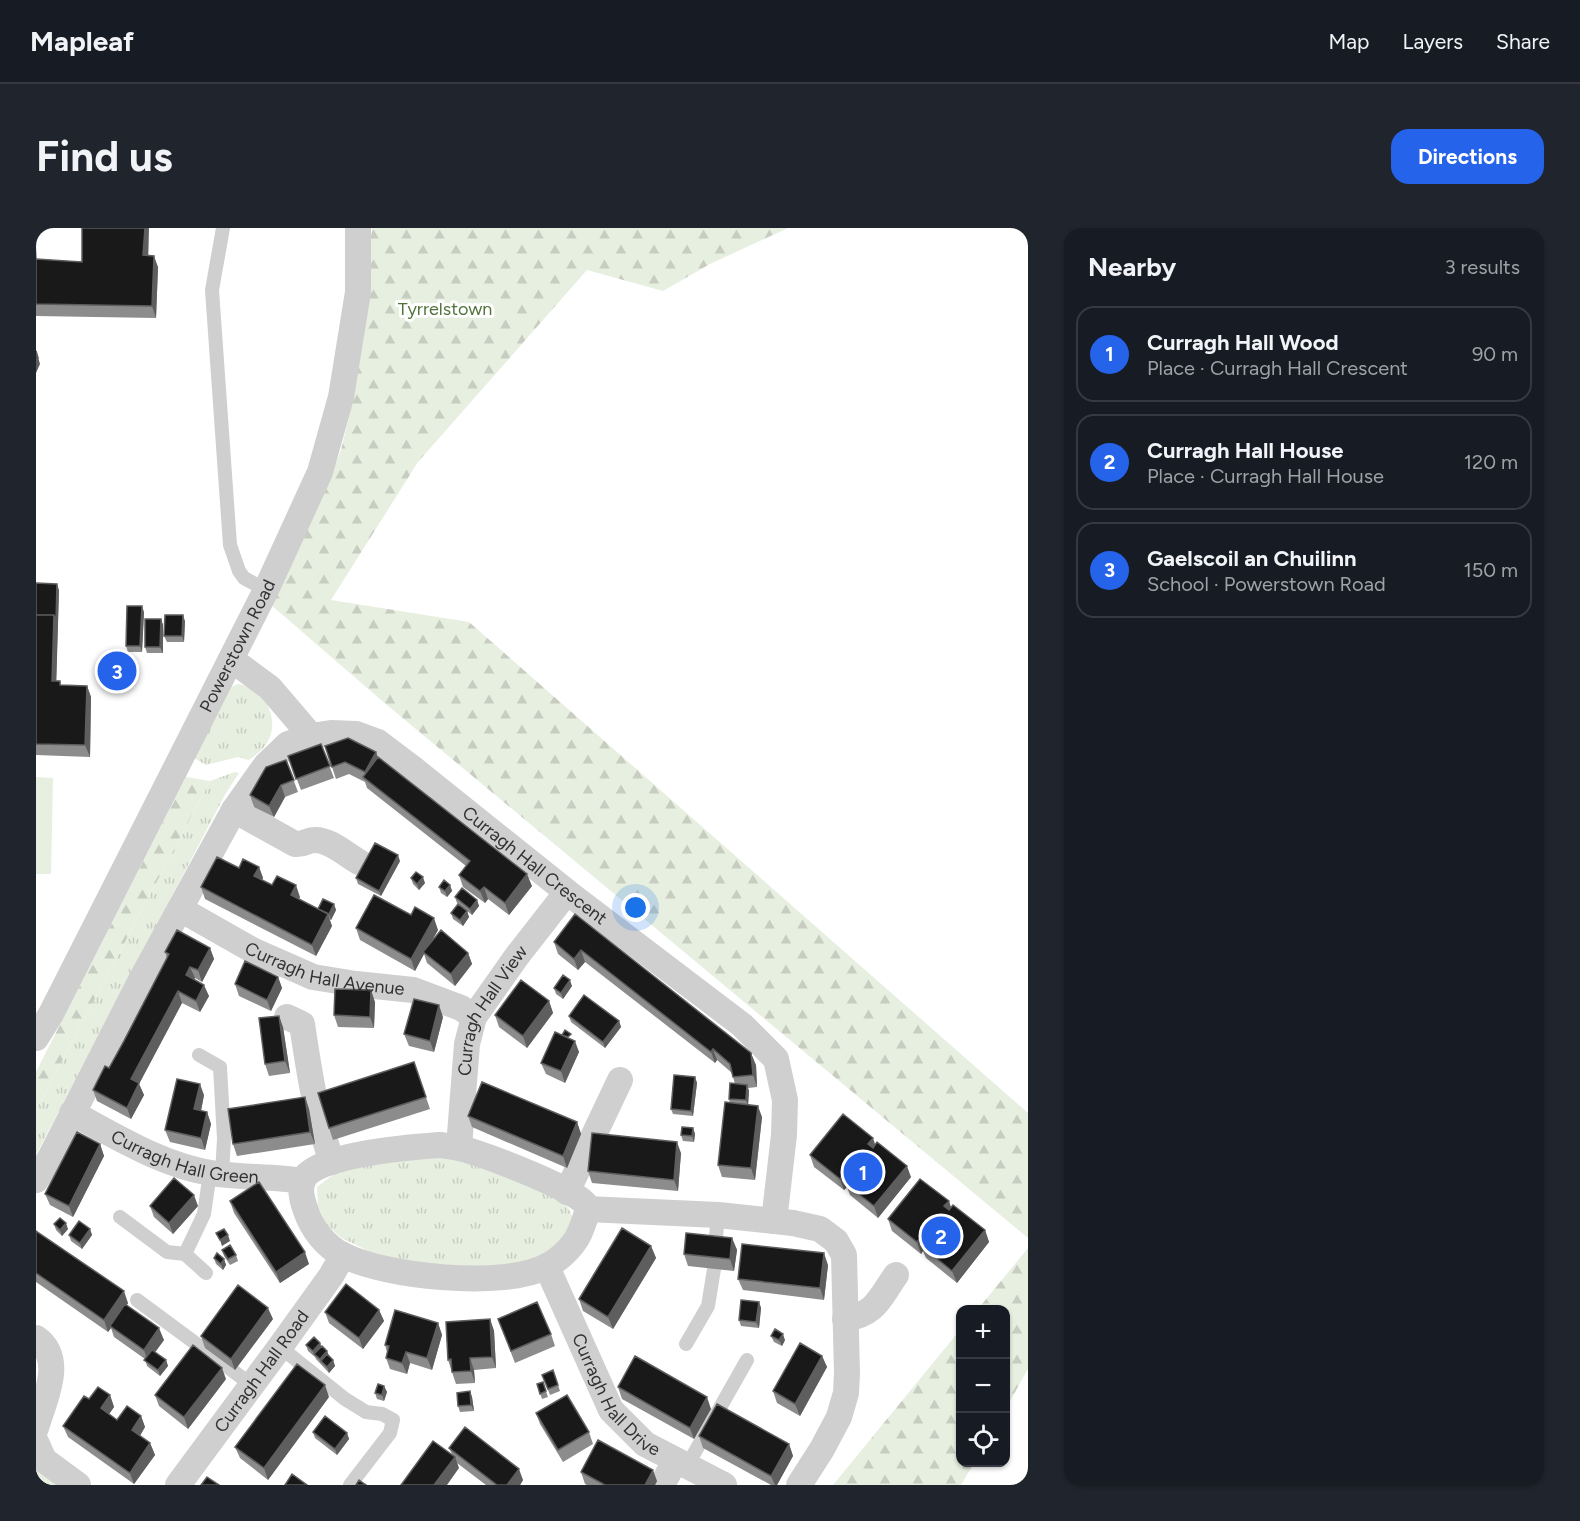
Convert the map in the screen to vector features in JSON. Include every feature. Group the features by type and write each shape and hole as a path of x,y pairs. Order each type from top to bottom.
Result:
{"street":[{"name":"Powerstown Road","path":"36,1038 51,1014 266,590 320,472 341,397 358,292 358,228"},
{"path":"231,658 270,688 311,736"},
{"name":"Curragh Hall Crescent","path":"36,1180 234,810 262,770 288,744 311,736 331,733 356,734 378,742 567,892 742,1025 776,1059 785,1100 784,1135 774,1221"},
{"path":"234,810 296,844 301,845 316,839 326,842 359,862"},
{"name":"Curragh Hall View","path":"459,1147 467,1044 474,1017 567,892"},
{"name":"Curragh Hall Avenue","path":"180,909 254,951 313,977 413,990 461,1008 474,1017"},
{"path":"286,1017 302,1024 311,1086 332,1162"},
{"path":"567,1192 620,1080"},
{"name":"Curragh Hall Green","path":"72,1113 144,1151 188,1168 216,1174 303,1181"},
{"path":"417,1146 459,1147 518,1168 584,1202 587,1209 581,1232 575,1241 547,1267 508,1277 419,1276 371,1265 343,1255 332,1248 309,1221 304,1204 303,1181 309,1173 332,1162 362,1154 417,1146"},
{"path":"587,1209 718,1215 793,1223 820,1229 836,1240 844,1255 846,1393 839,1417 799,1485"},
{"name":"Curragh Hall Road","path":"178,1485 331,1276 343,1255"},
{"name":"Curragh Hall Drive","path":"547,1267 611,1410 645,1444 724,1485"},
{"path":"845,1319 866,1314 873,1308 896,1275"},
{"path":"36,1338 43,1343 52,1360 51,1376 36,1428"},
{"path":"36,1442 44,1460 78,1485"},
{"path":"662,1485 681,1463"}],"lane":[{"path":"223,228 212,290 230,545 239,571 244,578 266,590"},
{"path":"185,1254 204,1214 224,1139 220,1067 199,1055"},
{"path":"716,1248 718,1215"},
{"path":"120,1217 167,1252 185,1254 206,1273"},
{"path":"686,1344 708,1306 714,1269"},
{"path":"137,1300 252,1384"},
{"path":"280,1347 345,1399 366,1412 382,1414 393,1420 390,1432 350,1485"},
{"path":"681,1463 747,1360"}],"green space":[{"name":"Tyrrelstown","path":"372,228 788,228 710,264 663,291 587,270 418,462 331,600 469,622 1028,1113 1028,1238 381,700 270,604 322,498 341,450 353,400"},
{"path":"238,684 252,690 268,706 272,720 271,734 264,747 249,760 238,757 206,765 194,758 226,693"},
{"path":"235,772 239,773 226,793 36,1155 36,1110 210,781"},
{"path":"36,777 53,778 51,874 36,874"},
{"path":"186,777 210,781 36,1110 36,1072"},
{"path":"430,1154 509,1172 564,1203 573,1219 569,1231 553,1252 527,1265 492,1268 394,1264 340,1237 326,1224 318,1206 317,1187 346,1165"},
{"path":"1028,1248 1028,1369 1010,1401 1010,1305 981,1305"},
{"path":"956,1335 956,1467 972,1467 961,1485 833,1485"},
{"path":"36,1461 70,1485 36,1485"}],"building":[{"path":"82,228 145,228 143,255 154,256 152,306 36,304 36,259 82,262"},
{"path":"36,583 57,584 56,621 54,615 36,615"},
{"path":"127,606 142,606 140,646 126,646"},
{"path":"36,615 54,615 52,681 60,681 60,685 87,686 85,745 36,744"},
{"path":"165,615 183,615 182,636 164,636"},
{"path":"145,619 161,619 160,647 145,647"},
{"path":"348,738 376,752 365,772 345,762 332,767 325,746"},
{"path":"321,744 330,766 296,779 288,756"},
{"path":"378,757 527,874 505,903 484,887 480,891 459,875 470,861 363,777"},
{"path":"286,760 294,780 281,785 269,806 250,795 266,767"},
{"path":"375,843 398,855 379,891 356,878"},
{"path":"217,857 239,868 243,859 259,867 254,876 272,885 277,876 296,885 291,895 328,914 312,945 201,887"},
{"path":"416,872 423,877 417,884 411,878"},
{"path":"444,880 450,885 445,891 439,887"},
{"path":"462,888 477,900 470,909 455,897"},
{"path":"374,895 411,915 415,907 434,918 411,959 356,928"},
{"path":"323,899 334,904 329,914 318,909"},
{"path":"458,904 467,911 460,920 451,913"},
{"path":"575,914 751,1053 753,1075 733,1077 730,1064 713,1049 711,1052 581,950 574,959 554,942"},
{"path":"177,930 210,948 198,970 190,967 186,975 204,985 196,1001 178,991 131,1079 139,1083 127,1108 93,1090 105,1066 109,1068 124,1041 169,954 165,952"},
{"path":"441,930 468,953 451,974 423,952"},
{"path":"245,961 278,977 267,1000 235,984"},
{"path":"563,975 570,980 561,993 554,988"},
{"path":"521,980 549,1001 523,1036 495,1015"},
{"path":"335,989 371,990 370,1017 334,1015"},
{"path":"584,995 619,1021 603,1042 569,1016"},
{"path":"414,999 439,1005 430,1041 404,1034"},
{"path":"279,1016 285,1061 265,1064 259,1018"},
{"path":"565,1030 571,1034 568,1037 562,1035"},
{"path":"555,1032 575,1041 561,1071 541,1063"},
{"path":"414,1062 426,1097 329,1128 318,1093"},
{"path":"674,1075 695,1077 691,1111 671,1109"},
{"path":"177,1079 200,1084 194,1109 207,1112 201,1138 165,1130"},
{"path":"482,1082 577,1122 563,1156 468,1116"},
{"path":"730,1083 747,1085 746,1100 729,1099"},
{"path":"305,1097 310,1132 233,1144 228,1109"},
{"path":"725,1102 758,1106 751,1168 718,1165"},
{"path":"843,1114 873,1138 868,1144 873,1148 877,1142 907,1166 874,1206 845,1183 849,1179 843,1174 840,1179 810,1155"},
{"path":"682,1127 693,1128 692,1136 681,1135"},
{"path":"77,1132 100,1144 69,1206 45,1194"},
{"path":"592,1133 677,1142 674,1180 588,1171"},
{"path":"174,1178 194,1195 169,1223 150,1206"},
{"path":"920,1179 949,1201 944,1206 949,1210 953,1205 985,1230 952,1271 922,1246 926,1241 921,1237 917,1242 888,1219"},
{"path":"259,1182 305,1252 276,1272 230,1201"},
{"path":"60,1218 66,1223 60,1230 54,1224"},
{"path":"79,1221 90,1229 80,1243 69,1235"},
{"path":"622,1228 651,1246 608,1317 579,1299"},
{"path":"224,1229 228,1235 220,1240 216,1233"},
{"path":"36,1231 124,1291 104,1320 36,1273"},
{"path":"686,1233 732,1238 730,1259 684,1254"},
{"path":"742,1244 824,1253 820,1288 738,1279"},
{"path":"230,1245 236,1255 228,1259 222,1250"},
{"path":"217,1253 224,1259 221,1264 214,1258"},
{"path":"346,1284 379,1310 359,1338 325,1312"},
{"path":"238,1285 268,1308 231,1359 201,1336"},
{"path":"741,1300 759,1302 756,1322 739,1320"},
{"path":"537,1302 551,1334 511,1351 498,1319"},
{"path":"125,1304 159,1328 144,1350 110,1326"},
{"path":"395,1310 438,1323 427,1358 406,1352 402,1363 386,1358 389,1346 385,1345"},
{"path":"490,1319 492,1357 470,1358 471,1371 452,1372 451,1359 448,1360 446,1322"},
{"path":"775,1329 783,1334 779,1340 771,1336"},
{"path":"314,1337 320,1343 313,1351 306,1345"},
{"path":"800,1343 822,1356 795,1404 773,1391"},
{"path":"193,1345 222,1368 184,1417 155,1395"},
{"path":"322,1346 327,1351 320,1359 314,1354"},
{"path":"152,1350 166,1360 158,1370 144,1360"},
{"path":"327,1354 333,1360 327,1367 321,1361"},
{"path":"635,1356 707,1397 690,1428 618,1387"},
{"path":"297,1364 325,1385 264,1468 235,1447"},
{"path":"553,1370 558,1385 548,1389 542,1375"},
{"path":"543,1382 546,1391 540,1394 537,1384"},
{"path":"378,1384 384,1386 382,1395 375,1393"},
{"path":"98,1387 110,1395 101,1408 117,1420 127,1406 141,1416 132,1430 150,1443 130,1473 63,1426 84,1396 89,1399"},
{"path":"470,1391 471,1405 458,1406 457,1393"},
{"path":"567,1395 589,1432 558,1450 536,1413"},
{"path":"717,1404 789,1444 771,1476 699,1436"},
{"path":"325,1416 347,1433 335,1449 313,1432"},
{"path":"465,1427 519,1469 507,1485 497,1485 449,1448"},
{"path":"598,1440 653,1470 645,1485 605,1485 581,1472"},
{"path":"433,1441 455,1457 434,1485 401,1485"},
{"path":"292,1474 307,1485 285,1485"},
{"path":"207,1477 219,1485 201,1485"},
{"path":"359,1480 366,1485 356,1485"}],"place":[{"name":"Gaelscoil an Chuilinn","path":"117,671"},
{"name":"Curragh Hall Wood","path":"863,1172"},
{"name":"Curragh Hall House","path":"941,1236"}]}
